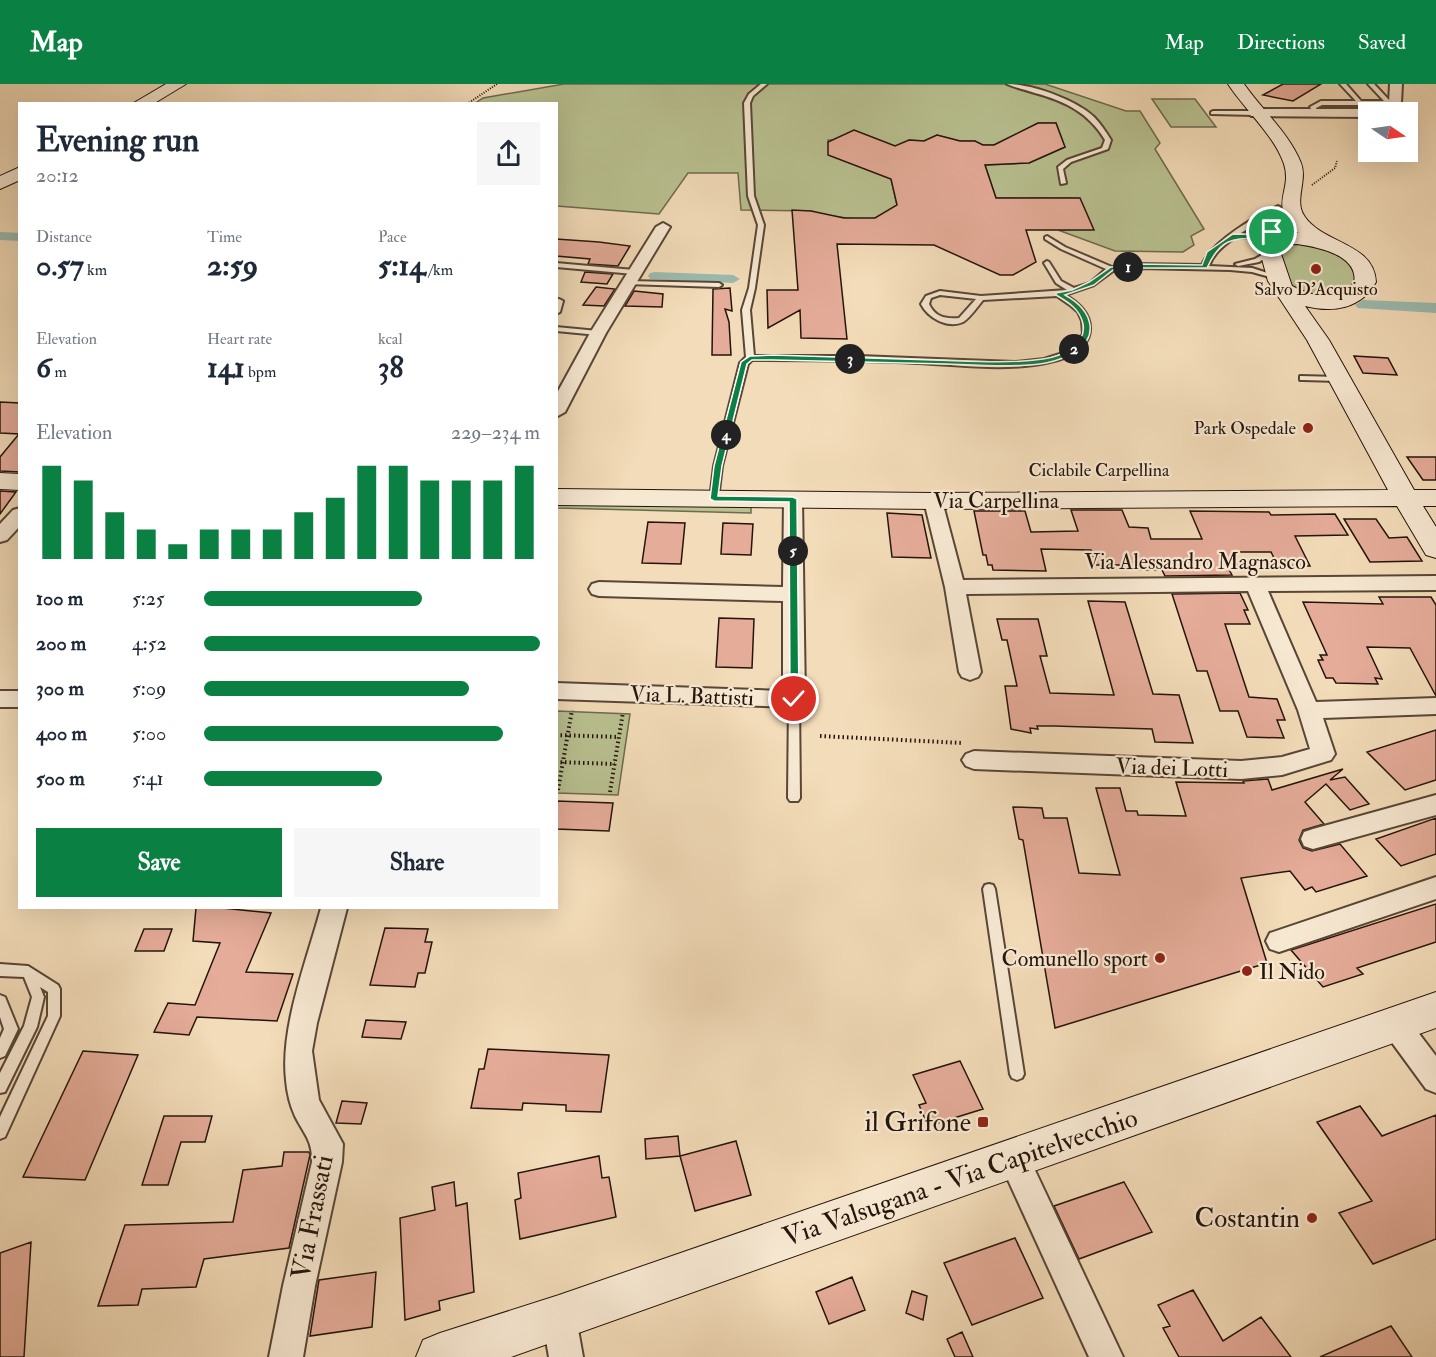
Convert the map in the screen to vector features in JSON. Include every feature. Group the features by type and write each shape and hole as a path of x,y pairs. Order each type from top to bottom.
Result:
{"street":[{"path":"144,102 178,84"},
{"path":"1236,84 1293,164 1294,178 1284,203 1271,225 1280,284 1318,340 1405,498 1436,549"},
{"path":"1392,102 1396,84"},
{"path":"1255,113 1358,114"},
{"path":"0,184 18,173"},
{"path":"1284,203 1298,223 1358,262 1364,272 1366,281 1362,289 1355,296 1343,302 1323,321 1318,340"},
{"path":"558,407 568,384 663,227"},
{"path":"1274,242 1304,238 1330,244"},
{"path":"1280,284 1308,300 1328,303 1343,302"},
{"path":"0,481 18,482"},
{"name":"Via Carpellina","path":"558,497 933,501 1436,498"},
{"path":"793,499 794,699"},
{"path":"933,501 955,587 970,672"},
{"path":"0,536 18,516"},
{"name":"Via Alessandro Magnasco","path":"955,587 1436,583"},
{"name":"Via dei Lotti","path":"974,760 1241,770 1282,766 1323,754 1309,710 1255,585"},
{"path":"599,588 793,594"},
{"name":"Via L. Battisti","path":"558,691 794,699"},
{"path":"0,699 18,699"},
{"path":"1309,710 1436,706"},
{"path":"1313,839 1436,805"},
{"path":"1279,941 1436,888"},
{"name":"Via Frassati","path":"286,1357 299,1286 327,1162 328,1144 305,1105 300,1081 298,1051 303,1023 334,909"},
{"name":"Via Valsugana - Via Capitelvecchio","path":"440,1357 464,1350 562,1338 1013,1158 1436,1010"},
{"path":"1395,1024 1436,1079"},
{"path":"1013,1158 1106,1357"}],"lane":[{"path":"750,358 746,310 752,288 761,225 751,196 747,103 751,95 764,84"},
{"path":"1010,84 1063,100 1091,116 1102,128 1108,140 1105,149 1069,161 1060,168 1063,183"},
{"path":"1343,84 1358,102"},
{"path":"1371,84 1387,102"},
{"path":"1316,113 1313,107 1322,103 1358,103"},
{"path":"1213,112 1255,113"},
{"path":"1205,267 1209,254 1284,203"},
{"path":"1235,235 1274,242"},
{"path":"1047,238 1063,248 1111,269 1138,266 1252,270 1280,284"},
{"path":"1205,267 1257,261 1274,242"},
{"path":"1047,263 1058,282 1074,291"},
{"path":"558,265 631,277 719,285"},
{"path":"981,298 961,320 949,322 934,317 925,304 928,297 940,293 981,298 1074,291 1092,284 1111,269"},
{"path":"714,499 718,466 744,363 750,358 885,359 974,363 1044,361 1064,356 1081,345 1087,332 1086,321 1080,311 1073,302 1058,294"},
{"path":"558,329 598,333"},
{"path":"1303,378 1339,379"},
{"path":"794,699 794,798"},
{"path":"989,889 1017,1074"},
{"path":"0,970 28,972 54,989 54,1016 0,1132"},
{"path":"0,1087 30,1027 38,997 28,972"},
{"path":"0,1001 11,1029 0,1052"}],"path":[{"path":"469,102 497,84"},
{"path":"558,790 572,710"},
{"path":"610,792 623,712"},
{"path":"558,735 619,737"},
{"path":"819,736 970,743 974,760"},
{"path":"558,762 615,764"}],"green space":[{"path":"564,84 1045,84 1126,111 1140,111 1160,143 1155,149 1204,229 1191,236 1194,245 1183,252 1115,251 1058,230 1093,229 1078,198 996,198 985,165 1029,163 1065,147 1056,123 1038,123 994,145 978,145 975,141 960,141 937,135 924,141 909,140 900,148 854,130 848,133 859,140 828,140 829,155 891,179 897,205 877,218 853,219 811,211 741,210 738,173 688,173 659,214 558,206 558,102 477,102 483,98"},
{"path":"1152,99 1195,99 1216,127 1171,127"},
{"path":"1303,241 1327,250 1348,263 1355,278 1350,287 1343,293 1328,297 1293,290 1277,250 1280,244"},
{"path":"558,504 751,505 751,513 558,508"},
{"path":"558,711 630,714 618,795 558,793"}],"building":[{"path":"1283,84 1321,84 1293,101 1263,95"},
{"path":"1038,123 1056,123 1065,147 1029,163 985,165 996,198 1080,198 1094,230 1026,230 1036,262 1013,275 1000,275 934,245 837,244 847,339 801,338 800,310 768,328 767,290 798,290 792,210 811,211 844,218 875,218 897,205 891,179 828,155 828,142 854,130 895,146 909,140 924,141 937,135 960,141 994,145"},
{"path":"558,239 630,246 618,266 588,264 590,259 558,256"},
{"path":"585,272 613,274 607,284 581,282"},
{"path":"596,287 615,289 604,306 583,305"},
{"path":"730,288 732,311 725,309 729,322 731,355 712,355 713,289"},
{"path":"634,291 663,294 662,307 625,306"},
{"path":"1354,356 1388,358 1397,375 1363,373"},
{"path":"0,402 18,403 18,434 0,433"},
{"path":"18,435 18,472 0,471 0,457"},
{"path":"1407,457 1436,457 1436,480 1423,480"},
{"path":"0,491 16,492 0,514"},
{"path":"1071,510 1122,510 1129,527 1148,528 1151,539 1202,539 1190,511 1269,512 1271,515 1335,514 1348,535 1295,536 1310,566 1278,566 1271,552 1232,552 1238,566 1227,566 1232,575 1165,576 1162,570 1127,570 1125,565 1096,565 1091,550 1041,549 1046,571 993,570 992,565 988,565 986,555 983,555 974,511 1025,511 1031,532 1078,531"},
{"path":"887,513 922,515 931,558 892,557"},
{"path":"1344,519 1376,519 1389,538 1407,537 1422,561 1370,562"},
{"path":"648,522 685,523 681,564 642,563"},
{"path":"723,523 753,524 751,555 721,554"},
{"path":"1240,593 1248,610 1244,610 1250,624 1225,624 1249,697 1277,699 1285,720 1277,720 1284,738 1247,737 1238,711 1220,711 1207,671 1197,671 1172,594"},
{"path":"1379,597 1431,597 1436,605 1436,696 1410,648 1367,647 1382,679 1375,678 1378,684 1336,683 1333,678 1326,678 1318,660 1323,660 1320,655 1327,655 1303,602 1383,604"},
{"path":"1088,601 1125,602 1153,694 1179,695 1193,743 1155,742 1152,729 1037,726 1038,729 1030,728 1031,733 1011,729 1005,686 1017,686 1007,640 1002,640 997,619 1038,619 1047,656 1040,656 1050,693 1114,695"},
{"path":"719,618 754,619 752,668 716,667"},
{"path":"1436,730 1436,780 1405,790 1367,752"},
{"path":"1343,769 1330,780 1345,777 1369,804 1350,810 1326,784 1305,802 1324,824 1303,830 1299,840 1303,848 1312,851 1340,844 1367,876 1316,892 1312,887 1305,890 1290,871 1241,878 1267,963 1055,1028 1023,840 1019,839 1013,807 1042,808 1044,818 1067,818 1079,873 1120,875 1096,788 1120,788 1126,811 1137,811 1138,815 1186,816 1176,782 1244,783 1243,781 1268,779 1272,790"},
{"path":"558,801 613,803 609,831 558,829"},
{"path":"1436,818 1436,854 1401,866 1376,839"},
{"path":"1436,904 1436,942 1357,968 1363,974 1323,987 1291,950"},
{"path":"196,909 232,909 271,913 246,972 293,974 277,1021 197,1017 189,1035 154,1032 168,1003 195,1005 220,943 193,941"},
{"path":"385,928 428,929 425,942 432,942 425,973 418,973 415,987 370,985"},
{"path":"144,929 172,929 164,951 135,951"},
{"path":"366,1020 406,1022 401,1039 362,1037"},
{"path":"488,1049 609,1055 601,1112 566,1111 566,1105 523,1103 522,1110 471,1108 479,1069 484,1069"},
{"path":"83,1051 138,1055 85,1180 23,1177"},
{"path":"960,1061 983,1109 928,1126 919,1105 926,1103 913,1075"},
{"path":"342,1101 367,1103 361,1124 336,1123"},
{"path":"1360,1106 1382,1136 1436,1115 1436,1239 1373,1264 1339,1213 1372,1201 1317,1122"},
{"path":"164,1116 212,1116 205,1142 181,1142 168,1185 142,1185"},
{"path":"678,1136 680,1156 646,1159 645,1139"},
{"path":"736,1141 751,1195 695,1211 680,1156"},
{"path":"284,1152 309,1152 310,1155 289,1248 204,1259 196,1287 142,1289 138,1305 98,1306 125,1225 233,1222 243,1170 282,1166"},
{"path":"599,1156 602,1178 609,1177 616,1217 520,1239 515,1200 521,1198 518,1173"},
{"path":"454,1182 456,1206 467,1203 474,1292 439,1301 440,1310 405,1320 400,1218 435,1210 432,1187"},
{"path":"1124,1182 1152,1232 1079,1259 1054,1206"},
{"path":"1015,1238 1043,1298 972,1325 944,1263"},
{"path":"31,1242 24,1357 0,1357 0,1253"},
{"path":"376,1272 372,1327 310,1336 319,1280"},
{"path":"852,1277 865,1310 829,1324 816,1292"},
{"path":"1193,1290 1223,1341 1261,1317 1291,1357 1179,1357 1163,1328 1170,1326 1158,1305"},
{"path":"912,1291 927,1296 923,1320 906,1313"},
{"path":"1391,1326 1412,1357 1320,1357"},
{"path":"962,1332 973,1357 955,1357 947,1339"}],"waterway":[{"path":"0,236 18,237"},
{"path":"655,276 733,279"},
{"path":"1363,305 1436,308"}],"place":[{"name":"Salvo D'Acquisto","path":"1316,269"},
{"name":"Park Ospedale","path":"1308,428"},
{"name":"Comunello sport","path":"1160,958"},
{"name":"Il Nido","path":"1247,971"},
{"name":"il Grifone","path":"983,1122"},
{"name":"Costantin","path":"1312,1218"}],"route":[{"path":"794,699 793,499 714,499 718,466 744,363 750,358 773,357 974,363 1044,361 1064,356 1081,345 1087,332 1086,321 1080,311 1073,302 1058,294 1092,284 1111,269 1138,266 1205,267 1209,254 1235,235 1272,237 1272,232"}]}
